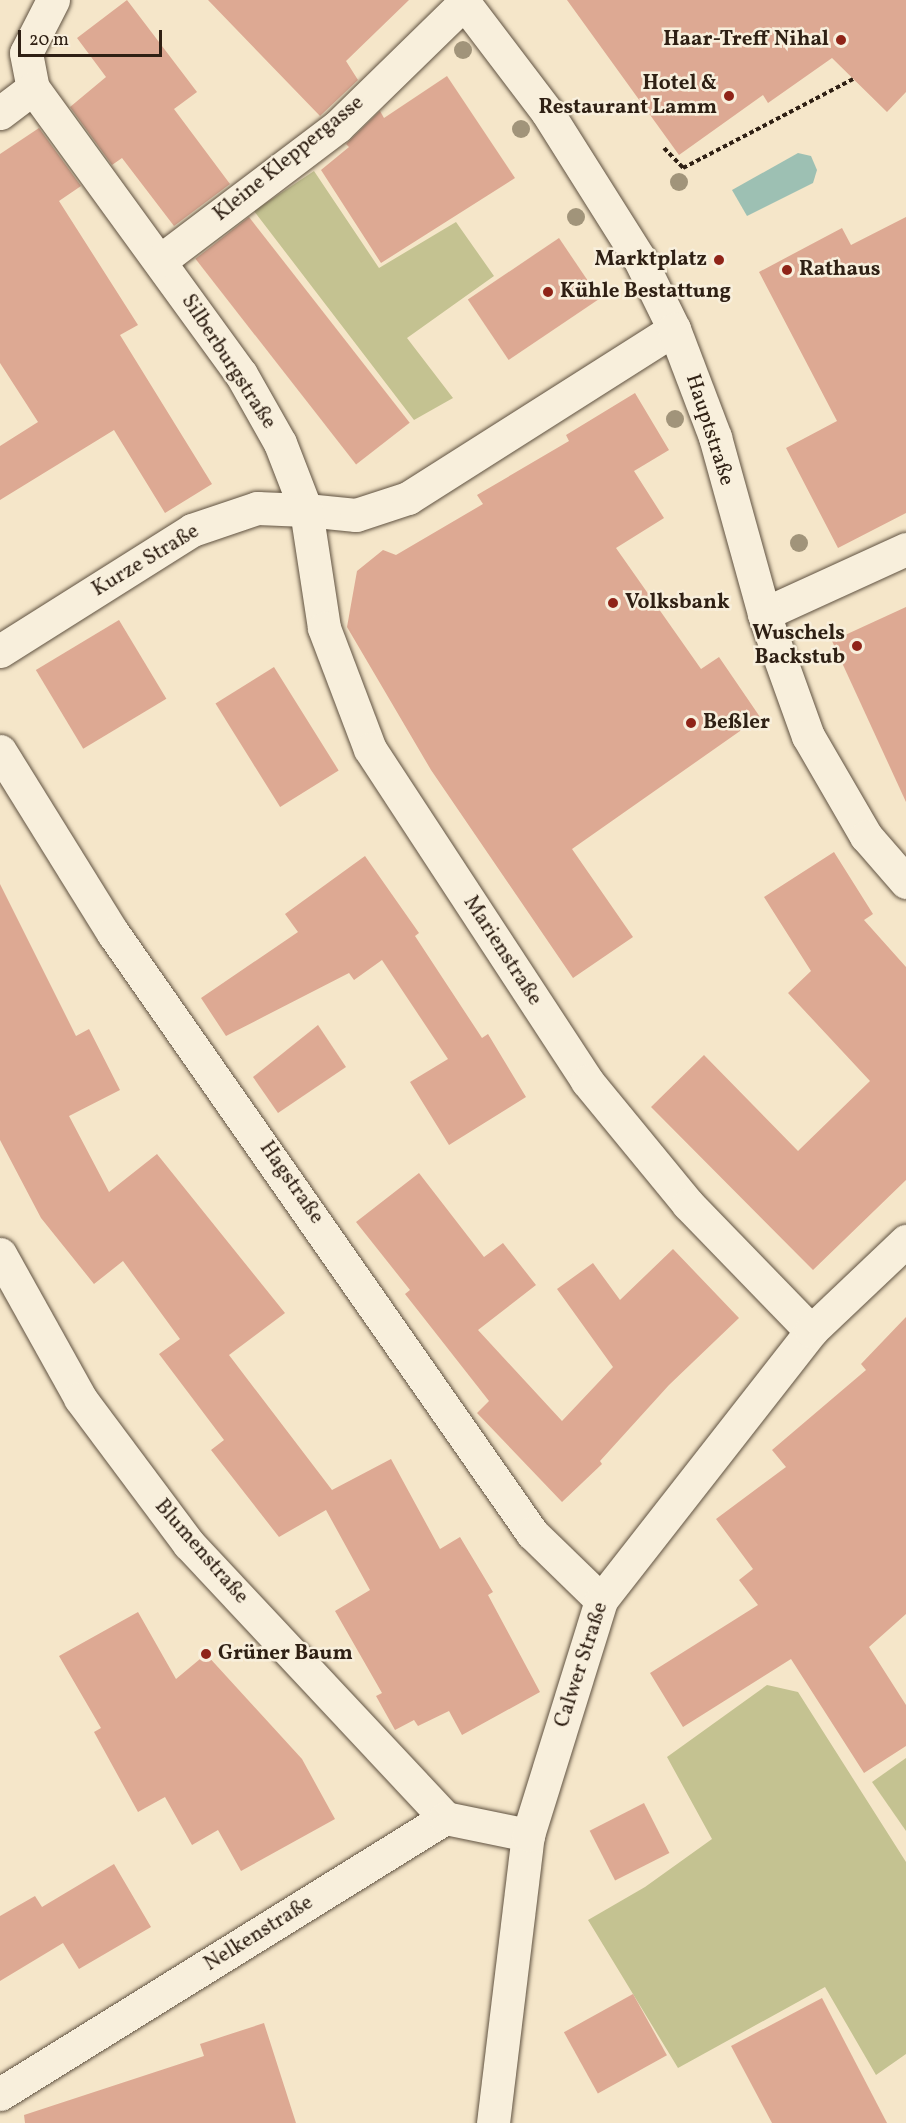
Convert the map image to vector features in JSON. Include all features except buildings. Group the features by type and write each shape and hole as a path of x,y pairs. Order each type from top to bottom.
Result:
{"street":[{"name":"Silberburgstraße","path":"53,0 26,53 33,88 161,260 241,374 280,443 306,510"},
{"name":"Kleine Kleppergasse","path":"161,260 337,127 464,1"},
{"name":"Hauptstraße","path":"464,1 547,112 639,258 675,329 715,437 764,614 808,736 866,836 906,882"},
{"path":"0,113 33,88"},
{"path":"306,510 356,515 408,498 675,329"},
{"name":"Kurze Straße","path":"0,651 192,530 257,508 306,510"},
{"name":"Marienstraße","path":"306,510 324,628 370,749 587,1081 688,1204 811,1330"},
{"path":"764,614 906,549"},
{"name":"Hagstraße","path":"0,752 113,933 532,1533 601,1600"},
{"name":"Calwer Straße","path":"493,2123 528,1835 601,1600 811,1330 906,1241"},
{"name":"Blumenstraße","path":"0,1254 80,1398 189,1544 445,1818"},
{"path":"445,1818 528,1835"},
{"name":"Nelkenstraße","path":"0,2094 445,1818"}],"path":[{"path":"664,148 683,168 853,79"}],"shaded area":[{"path":"798,153 811,156 817,170 813,183 747,216 732,190"},
{"path":"314,171 379,268 456,222 494,276 407,338 453,398 414,420 254,211"},
{"path":"767,1685 798,1692 906,1862 906,2054 876,2075 825,1987 678,2068 588,1920 645,1887 712,1839 667,1757"},
{"path":"906,1758 906,1831 872,1782"}],"place":[{"name":"Haar-Treff Nihal","path":"841,40"},
{"name":"Hotel & Restaurant Lamm","path":"729,96"},
{"name":"Marktplatz","path":"719,260"},
{"name":"Rathaus","path":"787,270"},
{"name":"Kühle Bestattung","path":"548,292"},
{"name":"Volksbank","path":"613,603"},
{"name":"Wuschels Backstub","path":"857,646"},
{"name":"Beßler","path":"691,723"},
{"name":"Grüner Baum","path":"206,1654"}]}
